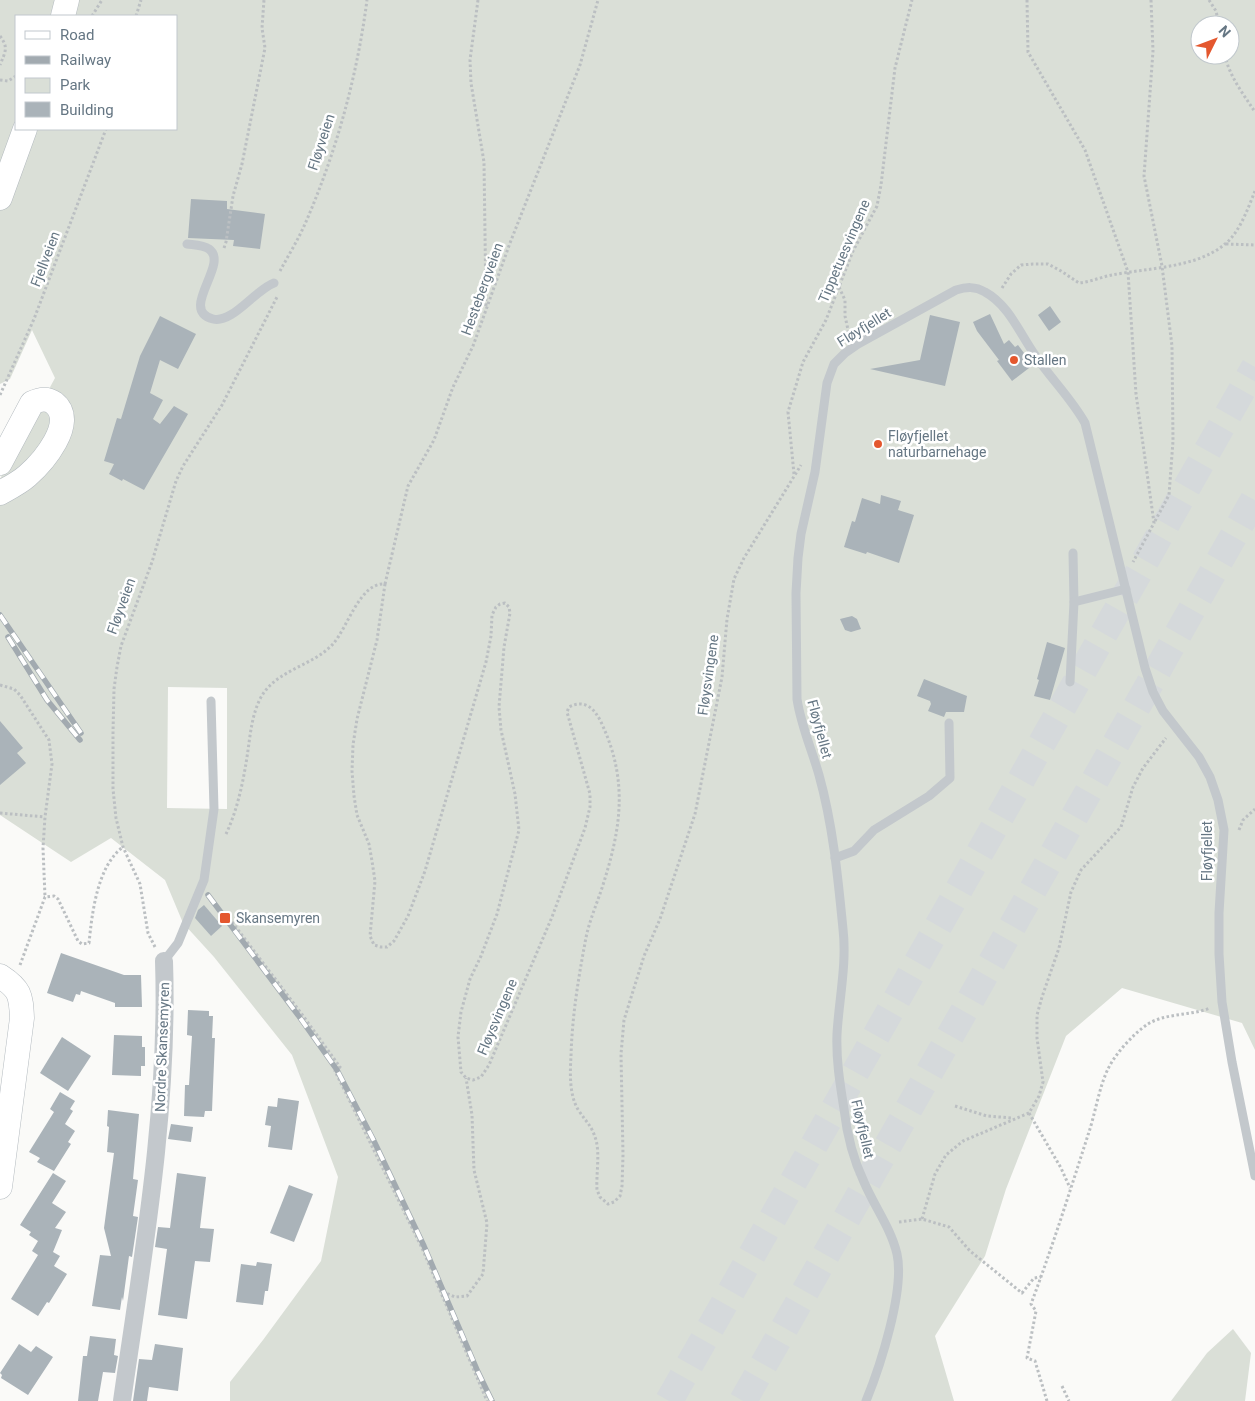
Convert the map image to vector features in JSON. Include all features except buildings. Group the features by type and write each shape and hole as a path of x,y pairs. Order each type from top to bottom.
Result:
{"street":[{"path":"63,15 67,0"},
{"path":"0,198 25,130"},
{"path":"0,463 32,403 40,399 48,400 55,404 60,411 62,422 59,434 49,451 39,465 25,478 0,493"},
{"name":"Nordre Skansemyren","path":"122,1401 158,1133 165,1021 164,961"},
{"path":"0,1187 22,1018 21,1001 18,991 7,980"}],"lane":[{"path":"187,244 205,247 212,251 214,256 213,268 202,296 201,304 206,317 220,320 227,317 259,291 274,283"},
{"name":"Fløyfjellet","path":"866,1401 882,1354 899,1280 897,1254 886,1224 864,1183 848,1136 837,1058 845,956 844,931 835,858 819,775 804,732 797,699 796,593 798,558 801,534 815,472 827,384 834,364 858,344 965,287 980,289 995,299 1007,312 1035,356 1075,406 1085,423 1145,668 1153,692 1163,711 1199,757 1210,777 1218,800 1224,830 1219,913 1222,1002 1255,1176"},
{"path":"1070,682 1074,602 1073,553"},
{"path":"1074,602 1124,584"},
{"path":"164,961 178,943 204,880 214,809 211,701"},
{"path":"835,858 854,851 874,830 929,796 950,778 949,723"}],"path":[{"path":"93,15 102,0"},
{"path":"136,15 141,0"},
{"path":"214,256 223,249 226,242 233,196 242,164 259,79 265,48 262,28 264,0"},
{"name":"Fløyveien","path":"164,961 152,944 148,933 145,904 140,884 122,847 116,818 113,789 114,689 121,646 152,562 179,474 222,405 270,313 278,296 278,287 274,283 304,226 331,158 347,104 367,0"},
{"path":"478,0 470,60 471,83 484,162 486,309"},
{"name":"Hestebergveien","path":"385,584 408,486 434,440 453,387 473,346 580,65 598,0"},
{"name":"Tippetuesvingene","path":"794,474 788,412 803,362 826,320 853,250 877,206 882,184 895,68 912,0"},
{"path":"1027,0 1028,52 1085,150 1128,272 1136,394 1154,523"},
{"path":"1124,584 1169,495 1173,441 1172,346 1162,266 1144,176 1153,51 1151,0"},
{"path":"1209,0 1217,15"},
{"path":"0,36 6,43 6,48 0,65"},
{"path":"1228,65 1255,112"},
{"path":"0,80 8,82 15,77"},
{"name":"Fjellveien","path":"0,395 34,319 106,130"},
{"path":"995,299 1011,274 1021,265 1048,264 1079,283 1203,257 1226,244 1236,230 1255,191"},
{"path":"1226,244 1255,245"},
{"path":"839,287 845,300 847,330 850,337 858,344"},
{"name":"Fløysvingene","path":"385,584 377,640 357,719 352,771 354,796 358,815 369,844 374,881 370,936 374,945 381,947 387,947 394,941 401,930 425,871 486,662 491,636 492,615 496,607 505,603 509,607 510,613 504,647 499,707 501,730 516,794 519,830 497,914 470,979 462,1012 458,1037 459,1061 461,1072 466,1078 473,1080 481,1077 500,1042 552,917 585,828 590,807 590,794 567,712 569,707 576,704 589,706 596,713 605,731 614,758 619,782 618,822 611,854 585,940 572,1028 570,1080 578,1110 591,1126 597,1143 597,1190 600,1197 608,1204 614,1202 620,1196 622,1186 621,1054 624,1020 644,956 660,919 695,814 722,677 727,618 734,579 744,558 794,474 819,438"},
{"path":"222,841 230,825 244,773 254,713 260,699 279,678 316,658 332,645 343,631 364,593 373,586 385,584"},
{"path":"0,685 14,689 20,695 49,740 52,764 45,817 45,896 7,980"},
{"path":"922,1219 935,1174 946,1155 963,1141 1029,1113 1039,1096 1042,1082 1037,1038 1037,1015 1059,948 1070,892 1081,870 1121,827 1133,787 1143,768 1175,726"},
{"path":"0,813 45,817"},
{"path":"45,896 54,896 58,899 78,940 89,943 95,903 101,880 111,858 122,847"},
{"path":"232,922 301,1012 340,1068 335,1071 388,1178 488,1401"},
{"path":"1048,1401 1035,1361 1027,1358 1036,1311 1032,1304 1054,1242 1108,1068 1126,1043 1150,1022 1164,1017 1199,1012 1222,1002"},
{"path":"442,1296 448,1294 455,1297 467,1296 482,1274 487,1222 474,1170 472,1115 466,1078"},
{"path":"955,1106 988,1116 1014,1118"},
{"path":"1029,1113 1061,1168 1070,1188"},
{"path":"886,1224 922,1219 949,1227 970,1251 1022,1293 1034,1278 1041,1277"},
{"path":"1062,1386 1069,1401"}],"green space":[{"path":"0,0 1255,0 1255,1050 1242,1023 1122,988 1066,1036 1006,1189 985,1256 935,1336 954,1401 230,1401 230,1382 321,1261 338,1177 292,1055 214,957 183,923 165,880 111,838 71,862 0,815 0,479 55,378 32,330 10,379 0,384","holes":["168,687 227,688 227,809 167,808"]},
{"path":"1233,1329 1251,1353 1245,1401 1171,1401 1207,1353"}],"tunnel":[{"path":"669,1401 1255,367"},
{"path":"743,1401 1255,498"}],"railway":[{"path":"0,615 81,733"},
{"path":"8,637 47,700 80,740"},
{"path":"208,895 337,1070 373,1139 424,1246 492,1401"}],"place":[{"name":"Stallen","path":"1014,360"},
{"name":"Fløyfjellet naturbarnehage","path":"878,444"},
{"name":"Skansemyren","path":"225,918"}]}
